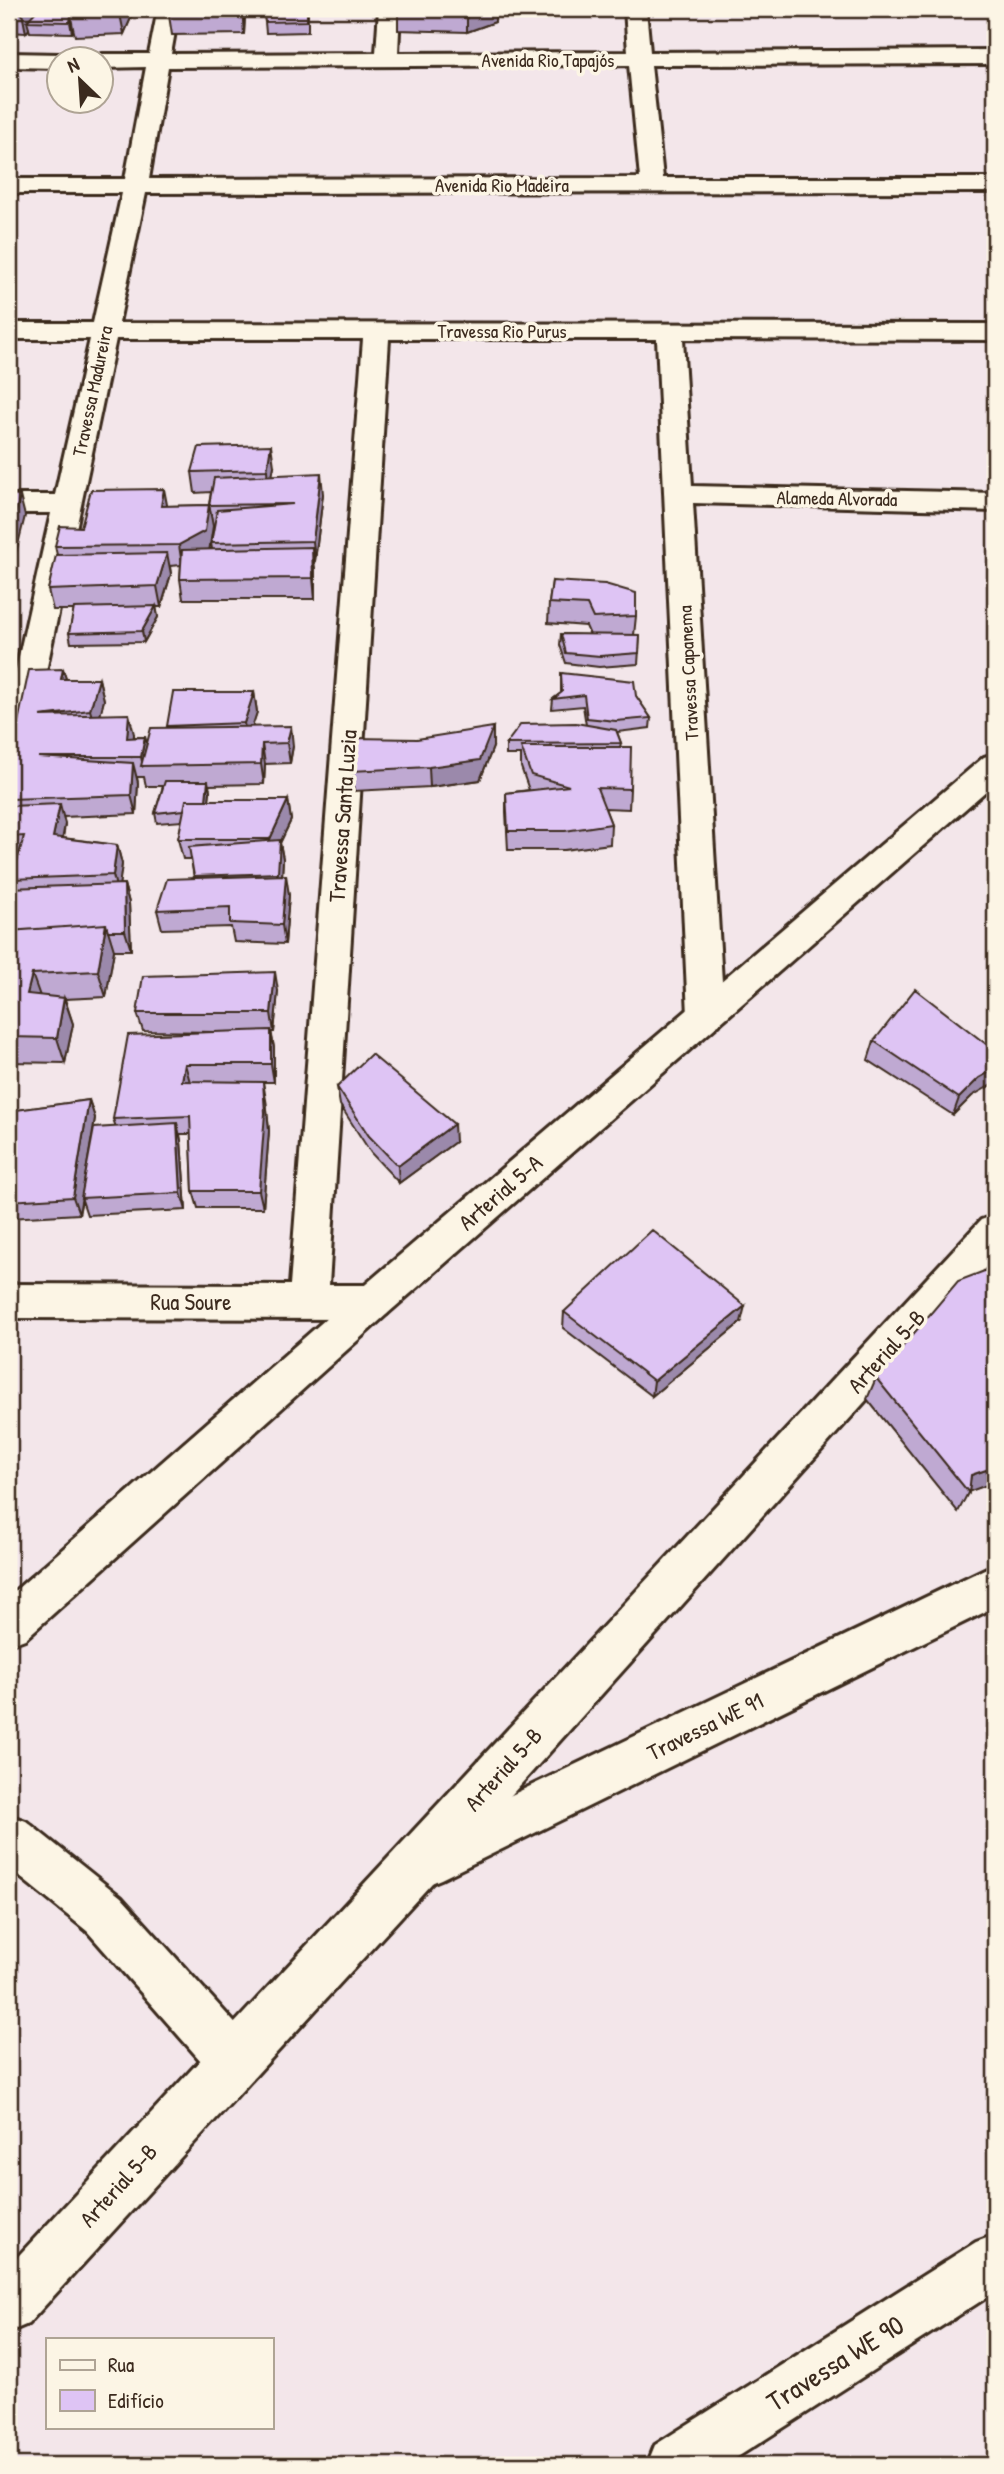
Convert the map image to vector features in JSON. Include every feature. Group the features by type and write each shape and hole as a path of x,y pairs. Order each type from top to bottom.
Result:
{"street":[{"name":"Travessa Madureira","path":"9,771 15,709 67,505 136,185 168,9"},
{"path":"387,60 389,9"},
{"path":"635,9 652,184"},
{"name":"Avenida Rio Tapajós","path":"116,61 995,57"},
{"path":"9,60 46,61"},
{"name":"Avenida Rio Madeira","path":"9,186 995,186"},
{"name":"Travessa Rio Purus","path":"9,331 995,332"},
{"name":"Travessa Santa Luzia","path":"307,1301 377,331"},
{"name":"Travessa Capanema","path":"670,332 706,1015"},
{"name":"Alameda Alvorada","path":"678,494 995,502"},
{"path":"9,504 67,505"},
{"name":"Arterial 5-A","path":"9,1624 373,1302 995,765"},
{"name":"Arterial 5-B","path":"9,2305 233,2059 415,1866 995,1231"},
{"name":"Rua Soure","path":"9,1301 373,1302"},
{"name":"Travessa WE 91","path":"415,1866 995,1585"},
{"path":"9,1838 104,1914 233,2059"},
{"name":"Travessa WE 90","path":"675,2465 995,2261"}],"building":[{"path":"9,9 25,9 22,13 9,12"},
{"path":"38,9 72,9 70,22 27,21"},
{"path":"72,9 123,9 120,14 71,16"},
{"path":"168,9 242,9 242,14 170,15"},
{"path":"263,9 307,9 307,21 265,22"},
{"path":"398,9 477,9 467,12"},
{"path":"271,445 267,470 192,472 199,447"},
{"path":"321,473 313,541 211,543 217,510 293,504 209,505 214,478"},
{"path":"164,489 161,506 209,505 205,531 179,545 55,546 60,526 81,527 91,490"},
{"path":"9,495 20,496 9,538"},
{"path":"312,547 313,578 180,579 182,550"},
{"path":"167,553 157,586 48,590 56,555"},
{"path":"552,581 605,584 636,593 636,616 593,618 587,605 549,603"},
{"path":"156,606 142,631 69,633 74,608"},
{"path":"561,634 640,635 639,653 600,656 566,653"},
{"path":"63,669 61,679 99,679 90,710 40,716 129,714 127,738 145,737 141,757 38,757 133,763 131,795 9,799 9,765 29,670"},
{"path":"561,673 634,681 636,696 651,718 616,721 587,718 584,695 553,699 562,692"},
{"path":"173,692 254,692 244,723 167,726"},
{"path":"576,723 616,730 621,743 506,744 521,724"},
{"path":"291,726 287,743 262,744 261,764 141,766 151,728"},
{"path":"493,727 480,760 429,767 352,771 355,738 417,739"},
{"path":"521,747 631,747 630,789 597,788 611,824 565,831 508,831 506,793 569,786 531,775"},
{"path":"165,781 208,781 206,800 186,800 184,810 155,813"},
{"path":"186,800 288,800 270,839 178,839"},
{"path":"60,804 53,837 117,845 113,875 12,879 24,836 9,837 9,806"},
{"path":"280,840 278,873 194,876 189,847"},
{"path":"286,875 282,925 230,923 230,907 157,910 167,879"},
{"path":"124,884 125,931 108,931 106,924 9,931 9,888"},
{"path":"106,924 98,971 32,974 27,994 64,998 57,1038 9,1037 9,931"},
{"path":"275,972 271,1013 137,1013 143,976"},
{"path":"915,989 995,1051 995,1069 979,1078 959,1098 874,1041"},
{"path":"271,1030 271,1064 185,1064 182,1081 263,1082 265,1113 259,1191 193,1191 190,1116 113,1119 128,1035"},
{"path":"371,1054 454,1124 398,1166 369,1136 337,1087"},
{"path":"89,1100 73,1197 9,1201 9,1111"},
{"path":"177,1123 181,1193 81,1198 94,1128"},
{"path":"652,1230 745,1306 654,1381 564,1312"},
{"path":"995,1267 995,1467 971,1475 969,1493 876,1378 958,1281"}]}
